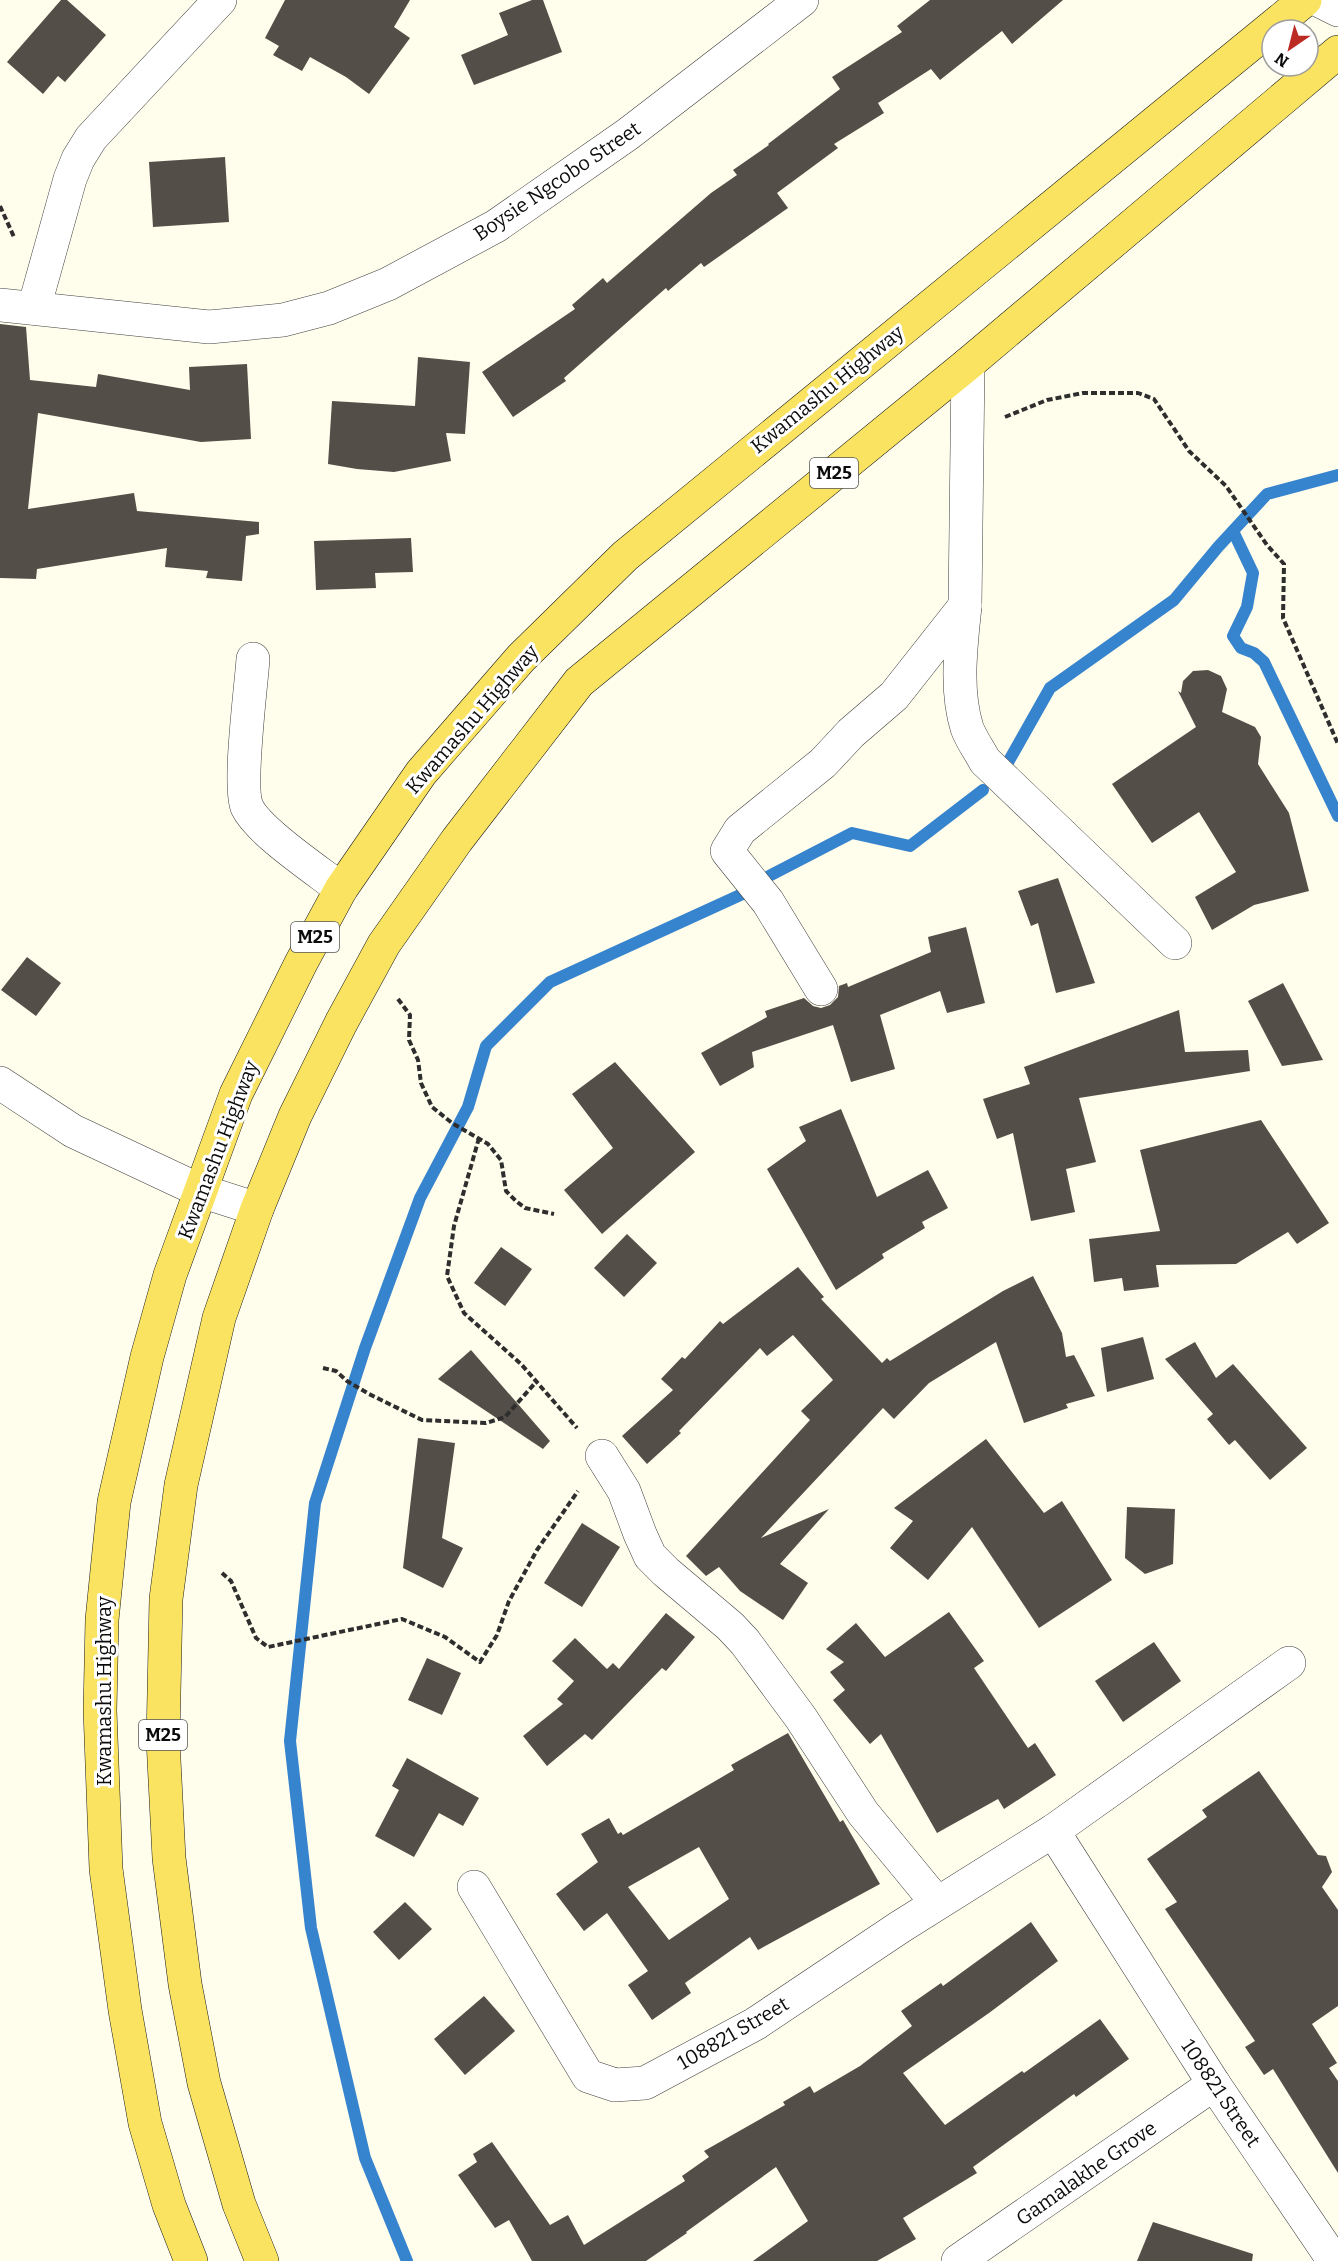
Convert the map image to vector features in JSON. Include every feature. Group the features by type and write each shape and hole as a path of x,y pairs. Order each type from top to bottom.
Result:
{"main road":[{"name":"Kwamashu Highway","path":"191,2261 169,2205 145,2123 125,2010 106,1869 100,1710 102,1620 114,1502 147,1357 170,1275 236,1094 340,889 421,773 521,658 625,556 1305,0"},
{"name":"M25","path":"262,2261 239,2204 204,2083 185,1984 169,1858 163,1740 166,1599 181,1485 219,1318 257,1209 295,1116 341,1023 384,944 457,840 579,682 968,364 1338,52"}],"street":[{"path":"34,308 70,179 78,159 91,138 220,0"},
{"name":"Boysie Ngcobo Street","path":"0,305 209,327 283,320 339,304 388,284 496,226 628,134 802,0"},
{"path":"1318,0 1338,10"},
{"path":"968,364 965,606 961,694 968,729 985,761 1175,943"},
{"path":"821,989 768,902 727,851 740,830 823,763 851,733 894,696 965,606"},
{"path":"253,659 244,785 247,806 259,824 340,889"},
{"path":"0,1083 74,1131 201,1191 257,1209"},
{"path":"602,1456 624,1491 639,1534 650,1556 730,1626 744,1642 801,1718 863,1813 937,1904"},
{"name":"108821 Street","path":"474,1887 588,2076 615,2085 645,2083 755,2024 1053,1831 1288,1663"},
{"name":"108821 Street","path":"1053,1831 1214,2084 1334,2261"},
{"name":"Gamalakhe Grove","path":"958,2261 1214,2084"}],"path":[{"path":"967,442 996,421 1047,400 1083,393 1138,393 1154,399 1189,451 1226,486 1267,545 1284,564 1283,618 1338,744"},
{"path":"398,998 410,1014 409,1040 418,1060 421,1083 432,1107 452,1123 488,1144 501,1160 506,1191 516,1201 525,1208 554,1214"},
{"path":"222,1573 231,1581 256,1638 268,1647 402,1619 445,1637 480,1662 497,1635 508,1601 537,1550 602,1456 521,1364 464,1313 447,1276 454,1226 479,1138"},
{"path":"323,1368 336,1371 347,1381 369,1394 422,1420 486,1423 506,1417 536,1382"}],"building":[{"path":"61,0 67,0 106,35 65,82 58,76 43,94 7,62"},
{"path":"285,0 410,0 394,27 410,38 369,94 346,77 310,57 302,71 273,55 279,46 265,38"},
{"path":"532,0 543,0 562,52 474,85 461,55 508,35 499,13"},
{"path":"930,0 1063,0 1012,44 1002,31 940,80 931,69 878,103 884,113 834,144 838,148 777,193 788,208 704,267 701,263 668,291 666,288 564,378 566,381 513,417 482,372 575,309 572,305 603,278 607,283 711,193 737,175 733,170 840,89 832,77 902,32 897,26"},
{"path":"225,157 229,222 153,227 149,162"},
{"path":"0,324 26,327 30,380 96,387 98,374 190,390 189,367 247,364 251,439 201,442 38,413 28,509 134,493 137,511 259,522 259,534 246,536 242,581 206,578 208,571 165,567 167,548 37,569 36,579 0,578"},
{"path":"418,357 470,362 465,434 446,433 451,461 394,472 328,464 332,401 415,406"},
{"path":"411,538 413,572 375,573 376,588 316,590 314,541"},
{"path":"1208,670 1221,676 1227,689 1222,712 1255,727 1261,737 1258,764 1289,813 1309,891 1254,905 1212,930 1195,897 1236,872 1199,812 1152,843 1112,784 1196,727 1178,691 1181,693 1183,681 1193,671"},
{"path":"1058,878 1095,983 1056,993 1038,923 1031,926 1018,891"},
{"path":"966,927 985,1003 947,1013 940,991 880,1015 895,1069 851,1082 833,1025 752,1052 754,1067 720,1086 701,1053 767,1017 765,1011 804,998 813,1006 821,1008 830,1005 838,997 839,986 847,983 848,987 931,952 928,937"},
{"path":"27,957 61,983 36,1016 1,990"},
{"path":"1283,983 1323,1060 1282,1066 1248,1001"},
{"path":"1179,1010 1185,1052 1248,1050 1250,1071 1079,1098 1096,1162 1066,1169 1075,1212 1031,1221 1013,1133 997,1139 983,1099 1030,1084 1024,1067"},
{"path":"615,1062 695,1152 602,1234 564,1190 613,1148 572,1094"},
{"path":"841,1109 877,1197 928,1170 948,1208 922,1222 925,1228 882,1254 884,1258 836,1290 767,1169 806,1141 799,1127"},
{"path":"1261,1120 1329,1223 1297,1244 1288,1232 1236,1264 1156,1265 1159,1287 1124,1291 1122,1278 1094,1282 1089,1239 1160,1231 1140,1150"},
{"path":"627,1234 657,1263 624,1297 594,1268"},
{"path":"501,1247 532,1269 505,1306 474,1283"},
{"path":"798,1267 824,1297 821,1299 882,1363 887,1358 890,1361 1003,1291 1033,1276 1062,1333 1066,1357 1074,1355 1095,1396 1066,1404 1068,1408 1024,1423 996,1342 929,1383 894,1419 883,1408 761,1538 829,1509 780,1564 808,1583 783,1620 740,1591 719,1567 706,1576 686,1556 810,1420 801,1411 833,1380 793,1335 767,1356 760,1348 679,1431 681,1433 647,1464 622,1436 673,1390 661,1379 682,1357 685,1359 720,1321 723,1324"},
{"path":"1143,1337 1154,1379 1107,1392 1101,1348"},
{"path":"1195,1342 1216,1378 1233,1364 1307,1448 1270,1480 1235,1440 1229,1445 1207,1419 1213,1414 1165,1359"},
{"path":"471,1350 550,1441 543,1449 438,1379"},
{"path":"418,1438 455,1443 442,1538 463,1548 443,1588 403,1568"},
{"path":"986,1439 1044,1513 1062,1501 1112,1580 1039,1628 972,1527 928,1580 890,1548 913,1521 894,1508"},
{"path":"1127,1507 1175,1509 1173,1564 1145,1574 1125,1558"},
{"path":"582,1523 620,1547 582,1607 544,1583"},
{"path":"949,1612 984,1661 974,1668 1028,1748 1035,1743 1056,1775 1004,1809 998,1799 937,1833 881,1734 870,1744 833,1700 845,1690 830,1672 844,1662 826,1649 856,1623 885,1657"},
{"path":"666,1613 695,1637 666,1671 662,1668 592,1740 585,1734 547,1766 523,1736 563,1704 557,1699 574,1681 552,1661 575,1638 607,1669 613,1663 619,1669"},
{"path":"1154,1642 1181,1681 1123,1722 1095,1681"},
{"path":"427,1658 461,1673 442,1715 408,1700"},
{"path":"788,1733 840,1822 843,1820 880,1884 758,1950 750,1937 685,1983 691,1993 652,2020 628,1985 648,1971 607,1913 584,1931 556,1894 598,1862 581,1834 609,1818 618,1834 621,1832 623,1835 734,1770 731,1765","holes":["699,1847 729,1899 669,1940 628,1887"]},
{"path":"407,1758 479,1798 463,1826 439,1813 414,1857 375,1836 399,1790 392,1786"},
{"path":"1259,1771 1318,1855 1326,1856 1332,1872 1322,1887 1338,1910 1338,2006 1312,2024 1337,2063 1329,2068 1338,2081 1338,2173 1273,2069 1264,2075 1245,2047 1255,2041 1165,1909 1177,1902 1147,1859 1207,1817 1202,1810"},
{"path":"405,1902 432,1929 399,1960 373,1932"},
{"path":"1031,1922 1058,1961 903,2073 945,2125 1100,2019 1129,2059 1076,2097 1074,2094 973,2167 977,2173 903,2218 916,2239 877,2261 753,2261 808,2221 776,2167 646,2261 532,2261 509,2220 495,2228 458,2175 477,2162 473,2154 492,2142 550,2225 568,2215 584,2245 685,2181 682,2176 709,2157 704,2151 785,2105 783,2102 810,2086 814,2093 860,2066 912,2026 901,2011 941,1983 943,1986"},
{"path":"484,1996 515,2031 465,2075 434,2039"},
{"path":"1153,2222 1253,2254 1252,2261 1137,2261"}],"waterway":[{"path":"1002,773 1050,688 1174,600 1218,547 1267,494 1338,475"},
{"path":"1233,531 1253,573 1247,607 1233,636 1241,648 1254,653 1264,662 1338,816"},
{"path":"769,876 852,833 910,846 983,790"},
{"path":"407,2261 365,2158 311,1928 290,1741 315,1503 365,1348 420,1198 468,1107 486,1046 550,982 749,891"}]}
